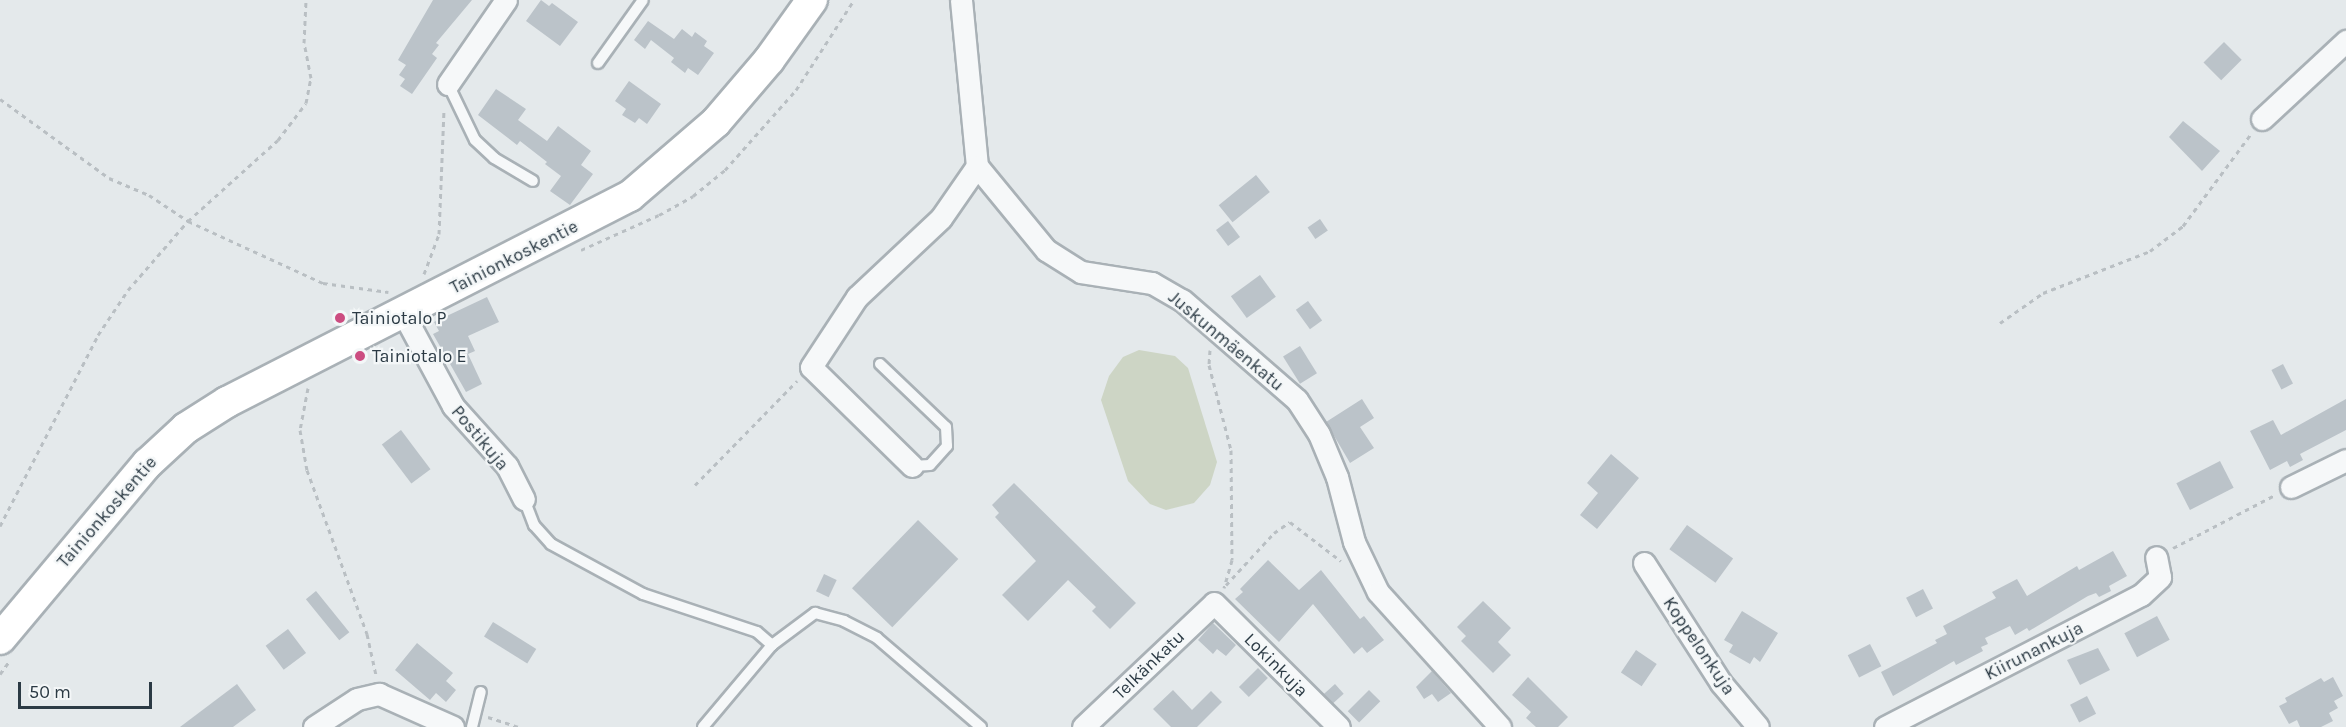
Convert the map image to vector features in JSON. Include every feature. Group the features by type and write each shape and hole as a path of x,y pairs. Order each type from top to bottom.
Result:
{"street":[{"path":"448,84 506,0"},
{"name":"Tainionkoskentie","path":"0,639 147,464 186,428 399,303 630,196 716,122 769,60 812,0"},
{"path":"912,466 811,367 857,297 940,218 977,166 961,0"},
{"path":"2262,119 2346,42"},
{"name":"Juskunmäenkatu","path":"977,166 1046,250 1081,272 1152,283 1182,300 1210,327 1297,400 1319,434 1337,477 1354,542 1378,592 1500,727"},
{"name":"Postikuja","path":"399,303 453,406 507,466 524,499"},
{"path":"2291,487 2346,460"},
{"name":"Kiirunankuja","path":"1885,727 2141,596 2160,577 2156,557"},
{"name":"Koppelonkuja","path":"1644,563 1721,683 1758,727"},
{"name":"Telkänkatu","path":"1083,727 1220,595"},
{"name":"Lokinkuja","path":"1220,595 1339,727"},
{"path":"314,727 357,699 379,694 453,727"}],"lane":[{"path":"598,63 643,0"},
{"path":"448,84 475,140 494,158 532,181"},
{"path":"880,364 946,427 947,446 930,465 912,466"},
{"path":"524,499 534,525 551,544 644,594 757,632 772,645"},
{"path":"708,725 772,645 815,613 844,621 877,638 981,727"},
{"path":"472,727 481,692"}],"path":[{"path":"0,526 98,335 128,290 188,221 278,140 306,103 311,78 304,43 306,0"},
{"path":"419,280 439,234 444,103 448,84"},
{"path":"0,99 109,178 149,195 188,221 323,283 368,292 399,303"},
{"path":"2000,323 2043,293 2150,251 2183,226 2262,119"},
{"path":"1210,327 1209,365 1231,450 1232,560 1220,595"},
{"path":"695,485 811,367"},
{"path":"311,380 302,406 300,430 307,470 367,634 379,694"},
{"path":"2156,557 2291,487"},
{"path":"1220,595 1274,532 1290,522 1346,565"}],"green space":[{"path":"1139,350 1175,356 1188,368 1217,462 1210,485 1194,503 1166,510 1150,504 1128,481 1101,400 1109,376 1123,357"}],"building":[{"path":"433,0 472,0 436,43 439,45 432,54 437,58 412,94 400,86 405,79 399,75 406,65 398,60"},
{"path":"541,0 549,6 552,3 578,22 560,46 526,21"},
{"path":"648,21 674,39 682,29 692,37 695,32 707,41 704,46 714,53 698,75 688,68 685,73 671,62 674,58 651,40 645,49 634,40"},
{"path":"2224,42 2242,60 2221,80 2203,63"},
{"path":"629,81 661,104 647,124 639,118 635,123 622,115 626,109 615,101"},
{"path":"496,89 526,109 518,120 547,141 558,126 591,151 581,165 593,174 570,205 550,191 561,176 545,164 547,162 520,141 517,145 478,115"},
{"path":"2183,121 2220,151 2202,171 2169,137"},
{"path":"1256,175 1270,192 1233,222 1219,205"},
{"path":"1320,219 1328,231 1315,239 1308,227"},
{"path":"1228,221 1240,237 1228,246 1216,230"},
{"path":"1260,275 1276,297 1247,318 1231,296"},
{"path":"487,297 499,322 468,336 475,351 468,354 482,384 466,392 433,334 439,331 434,322"},
{"path":"1308,301 1322,320 1310,329 1296,310"},
{"path":"1300,346 1317,373 1300,384 1283,357"},
{"path":"2283,364 2293,384 2281,390 2271,370"},
{"path":"1362,399 1374,418 1360,427 1374,448 1350,463 1326,422"},
{"path":"2346,399 2346,430 2300,454 2303,460 2290,467 2287,461 2270,470 2250,431 2273,420 2281,435"},
{"path":"401,430 430,469 411,484 382,444"},
{"path":"1611,454 1639,478 1597,529 1580,515 1598,493 1587,483"},
{"path":"2220,461 2234,488 2190,510 2176,483"},
{"path":"1014,483 1136,603 1110,629 1092,611 1096,607 1068,580 1028,621 1002,595 1036,561 995,517 999,513 992,505"},
{"path":"918,520 958,559 892,627 852,588"},
{"path":"1687,525 1733,559 1715,583 1669,549"},
{"path":"2113,551 2127,576 2109,586 2111,591 2099,597 2096,593 2088,596 2029,631 2027,628 2015,635 2010,626 1985,638 1988,644 1981,647 1983,651 1956,665 1954,661 1893,696 1881,672 1937,643 1935,640 1947,634 1943,626 1996,598 1992,592 2017,579 2027,596 2077,566 2079,570"},
{"path":"1268,560 1299,590 1321,570 1360,619 1364,616 1384,640 1367,653 1362,647 1354,654 1313,604 1279,642 1235,599 1243,592 1240,589"},
{"path":"824,574 837,580 829,597 816,591"},
{"path":"1923,589 1933,609 1916,617 1906,598"},
{"path":"316,591 349,632 339,640 306,599"},
{"path":"1483,601 1511,628 1498,642 1511,655 1493,673 1461,641 1466,636 1457,627"},
{"path":"1742,611 1778,633 1760,662 1754,657 1750,664 1729,652 1733,645 1724,640"},
{"path":"2157,616 2170,640 2137,657 2124,633"},
{"path":"493,622 536,649 527,663 484,636"},
{"path":"1213,623 1236,645 1226,656 1217,649 1213,654 1198,640"},
{"path":"288,629 306,653 284,670 266,646"},
{"path":"417,643 453,673 446,681 456,690 446,702 436,693 430,700 395,670"},
{"path":"1870,644 1881,666 1859,678 1848,655"},
{"path":"2098,648 2110,670 2080,685 2067,660"},
{"path":"1636,650 1657,664 1642,686 1621,672"},
{"path":"1258,668 1268,678 1249,697 1239,687"},
{"path":"1432,671 1451,693 1438,702 1432,694 1424,699 1416,687"},
{"path":"1528,677 1568,717 1558,727 1536,727 1526,718 1531,712 1512,695"},
{"path":"2333,677 2343,696 2334,701 2338,708 2329,713 2333,721 2321,727 2300,727 2297,720 2289,724 2279,706 2287,702 2285,698 2321,678 2324,682"},
{"path":"237,684 256,710 233,727 180,727"},
{"path":"1335,684 1344,694 1333,704 1324,694"},
{"path":"1173,690 1192,710 1211,691 1222,702 1197,727 1171,727 1153,709"},
{"path":"1369,690 1380,701 1359,723 1348,711"},
{"path":"2087,696 2096,714 2079,722 2070,705"}],"place":[{"name":"Tainiotalo P","path":"340,318"},
{"name":"Tainiotalo E","path":"360,356"}]}
